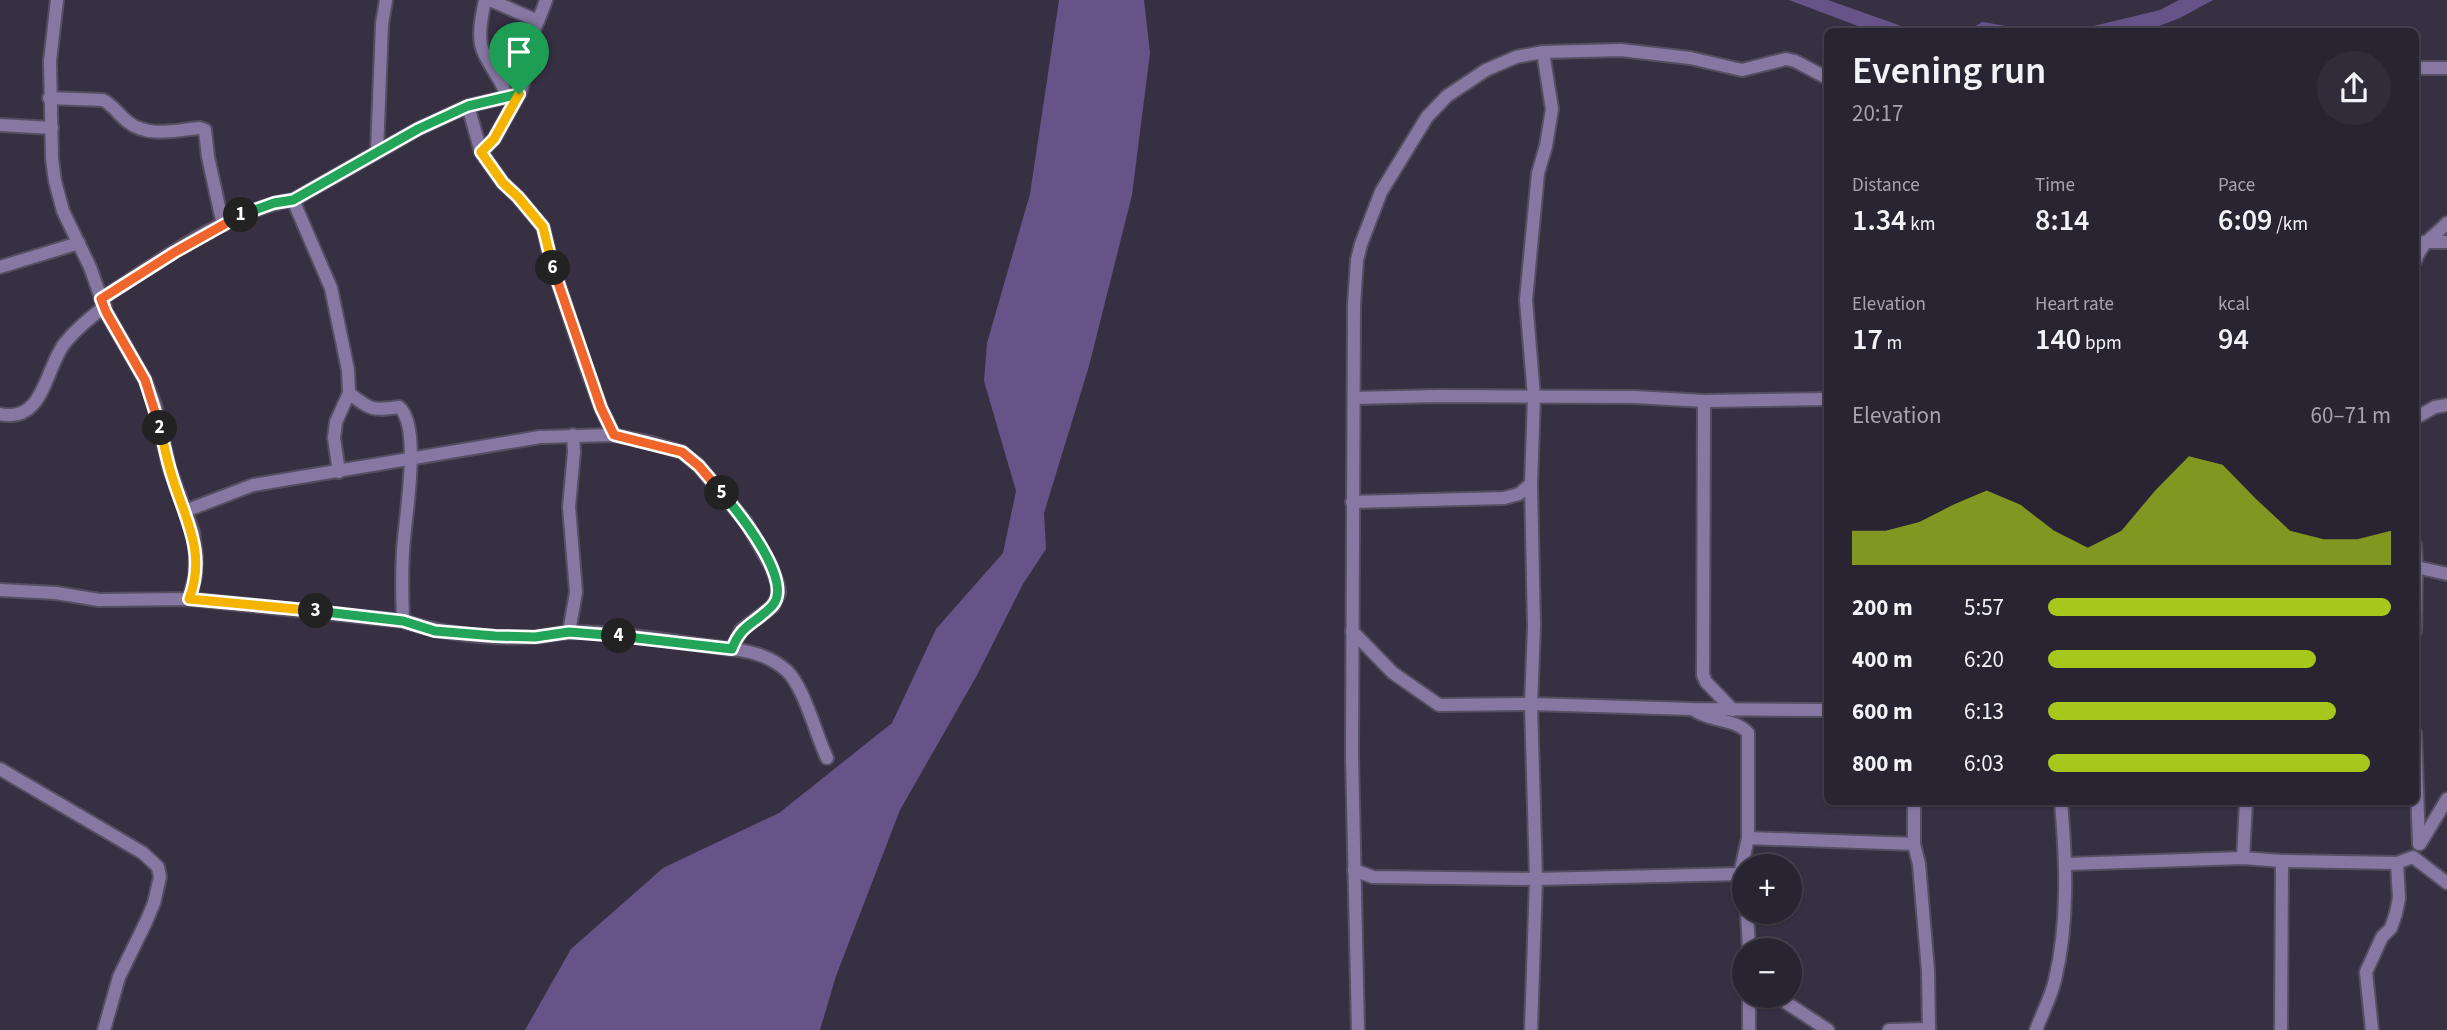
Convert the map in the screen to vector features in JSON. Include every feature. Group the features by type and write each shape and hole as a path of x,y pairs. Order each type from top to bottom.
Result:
{"street":[{"path":"57,0 51,41 49,98 55,181 62,211 79,243 103,302 145,380 155,405 172,477 193,532 195,577 189,599"},
{"path":"377,151 382,24 386,0"},
{"path":"0,414 14,416 33,407 63,345 103,302 175,252 255,209 293,200 377,151 468,106 513,96 523,89 525,57 530,37 546,0"},
{"path":"513,96 503,85 482,48 482,13 492,1 538,21"},
{"path":"1358,1030 1352,631 1354,305 1357,260 1381,192 1426,117 1447,96 1486,70 1516,57 1543,52 1621,50 1690,58 1742,70 1786,59 1824,76"},
{"path":"1531,1030 1536,879 1531,704 1534,627 1531,484 1534,397 1526,300 1538,173 1552,109 1543,52"},
{"path":"2419,68 2447,68"},
{"path":"481,152 494,139 513,96"},
{"path":"49,98 103,100 110,103 136,129 205,130 223,225"},
{"path":"468,106 481,152 503,183 543,227 551,261 585,364 614,435"},
{"path":"0,125 52,128"},
{"path":"293,200 331,288 348,370 349,393 336,422 334,438 339,472"},
{"path":"2419,242 2437,234 2447,223"},
{"path":"2419,242 2447,242"},
{"path":"0,267 79,243"},
{"path":"349,393 373,409 402,409 410,437 410,491 403,550 403,621"},
{"path":"1354,398 1635,397 1704,401 1824,399"},
{"path":"1704,401 1703,675 1733,710"},
{"path":"2419,416 2435,407 2447,405"},
{"path":"569,632 576,592 569,507 575,452 573,435"},
{"path":"185,511 253,485 540,437 614,435 670,448 692,459 746,522 771,566 778,585 777,600 741,630 732,649"},
{"path":"1352,502 1504,498 1518,494 1531,484"},
{"path":"2419,568 2447,573"},
{"path":"0,590 56,593 99,600 189,599 403,621 435,631 535,637 569,632 649,638 758,654 789,673 827,758"},
{"path":"1352,631 1393,673 1439,705 1824,709"},
{"path":"1692,709 1711,719 1740,726 1748,733 1748,838 1744,854"},
{"path":"0,769 143,853 158,867 160,877 154,903 119,977 104,1030"},
{"path":"2066,864 2243,858 2397,863 2413,857 2447,799"},
{"path":"1889,1030 1929,1029 1928,971 1920,864 1914,844 1914,805"},
{"path":"2036,1030 2055,983 2062,944 2066,864 2061,805"},
{"path":"2243,858 2246,805"},
{"path":"2418,805 2419,844"},
{"path":"1748,838 1914,844"},
{"path":"2413,857 2447,883"},
{"path":"2281,1030 2282,861"},
{"path":"2372,1030 2366,972 2396,914 2399,898 2397,863"},
{"path":"1354,870 1373,877 1536,879 1732,874"},
{"path":"1749,1008 1749,1030"},
{"path":"1794,1008 1828,1030"}],"shaded area":[{"path":"1059,0 1144,0 1150,53 1132,195 1089,366 1044,513 1046,549 1023,584 976,677 900,810 836,976 820,1030 525,1030 571,949 663,868 779,813 892,723 936,629 1003,553 1016,491 984,381 987,343 1030,194"},
{"path":"1789,0 1828,0 1907,28 1863,28"},
{"path":"2179,0 2213,0 2180,18 2154,28 2085,28 2160,10"},
{"path":"1983,22 2017,28 1973,28"}],"route":[{"path":"519,94 494,139 481,152 503,183 543,227 551,261 585,364 614,435 682,452 699,466 746,522 771,566 778,585 777,600 741,630 732,649 649,638 569,632 535,637 435,631 403,621 189,599 195,577 193,532 169,467 155,405 145,380 101,299 175,252 246,212 293,200 377,151 468,106 519,94"}]}
